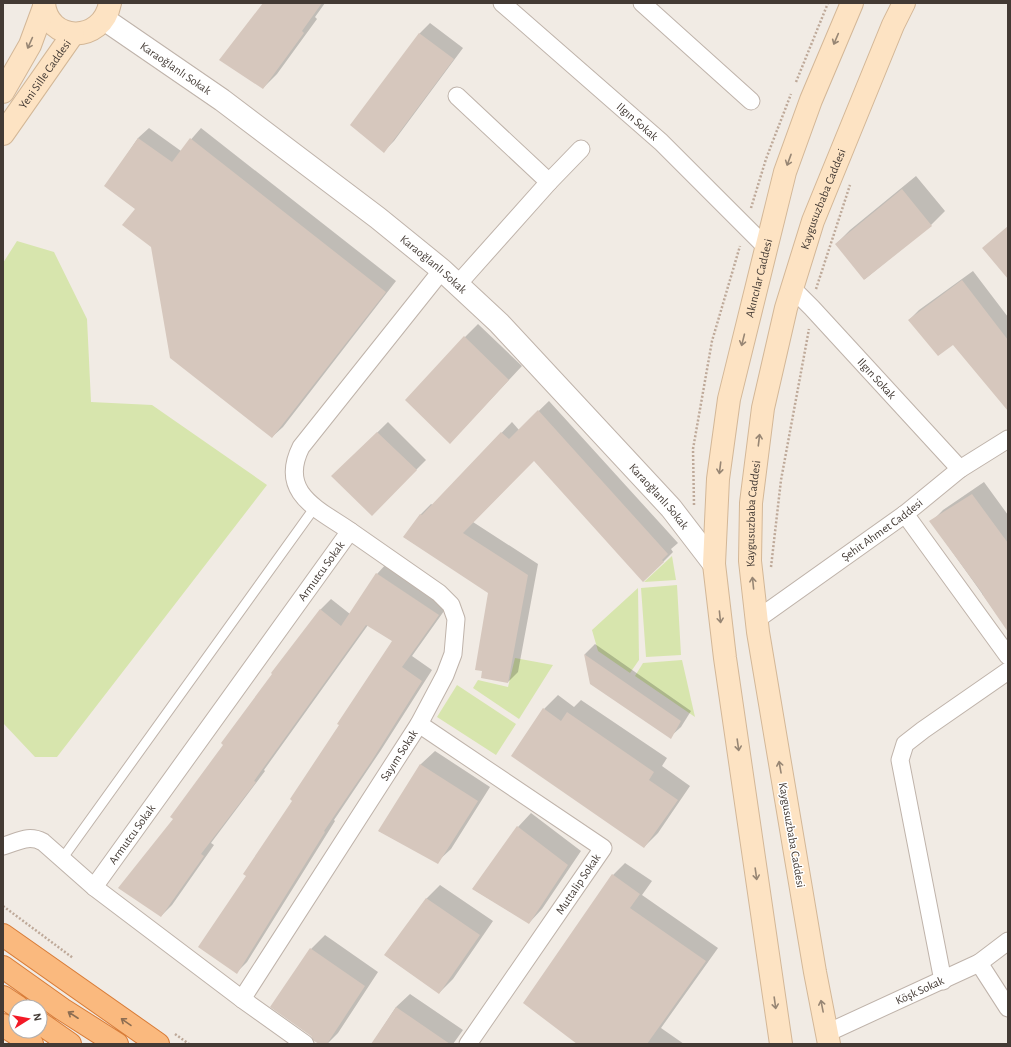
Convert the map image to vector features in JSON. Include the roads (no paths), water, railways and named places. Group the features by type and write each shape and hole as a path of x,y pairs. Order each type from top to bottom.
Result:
{"highway":[{"path":"3,935 158,1044"},
{"path":"3,968 56,1005 117,1044"},
{"path":"3,1025 32,1044"},
{"path":"48,1029 70,1044"}],"main road":[{"name":"Akıncılar Caddesi","path":"714,564 718,479 729,399 766,247 785,172 811,100 852,3"},
{"name":"Kaygusuzbaba Caddesi","path":"828,1038 764,674 756,620 750,561 751,503 763,408 792,288 813,221 893,25 904,3"},
{"path":"44,5 48,17 54,25 63,31 73,34 90,31 98,26 107,11"},
{"name":"Yeni Sille Caddesi","path":"3,92 30,45 44,5"},
{"name":"Yeni Sille Caddesi","path":"3,134 73,34"},
{"path":"714,564 725,658 781,1044"}],"street":[{"name":"Ilgın Sokak","path":"502,3 661,142 766,247"},
{"path":"642,3 751,101"},
{"name":"Karaoğlanlı Sokak","path":"107,11 378,218 450,277 499,323 671,508 714,564"},
{"path":"457,96 549,182"},
{"name":"Armutcu Sokak","path":"94,887 350,531 315,507 303,497 296,487 293,472 295,459 301,447 450,277 549,182 581,149"},
{"name":"Ilgın Sokak","path":"792,288 960,469"},
{"name":"Şehit Ahmet Caddesi","path":"756,620 905,514 960,469 1008,439"},
{"path":"905,514 1008,656"},
{"name":"Sayım Sokak","path":"242,999 419,724 446,675 453,654 456,619 451,605 439,593 350,531"},
{"path":"943,981 900,760 905,744 1008,671"},
{"name":"Muttalip Sokak","path":"419,724 603,848 468,1044"},
{"path":"5,847 22,839 36,838 43,842 94,887 242,999 305,1044"},
{"name":"Köşk Sokak","path":"828,1038 979,963 1008,941"},
{"path":"979,963 1008,1008"}],"lane":[{"path":"62,860 315,507"}]}
